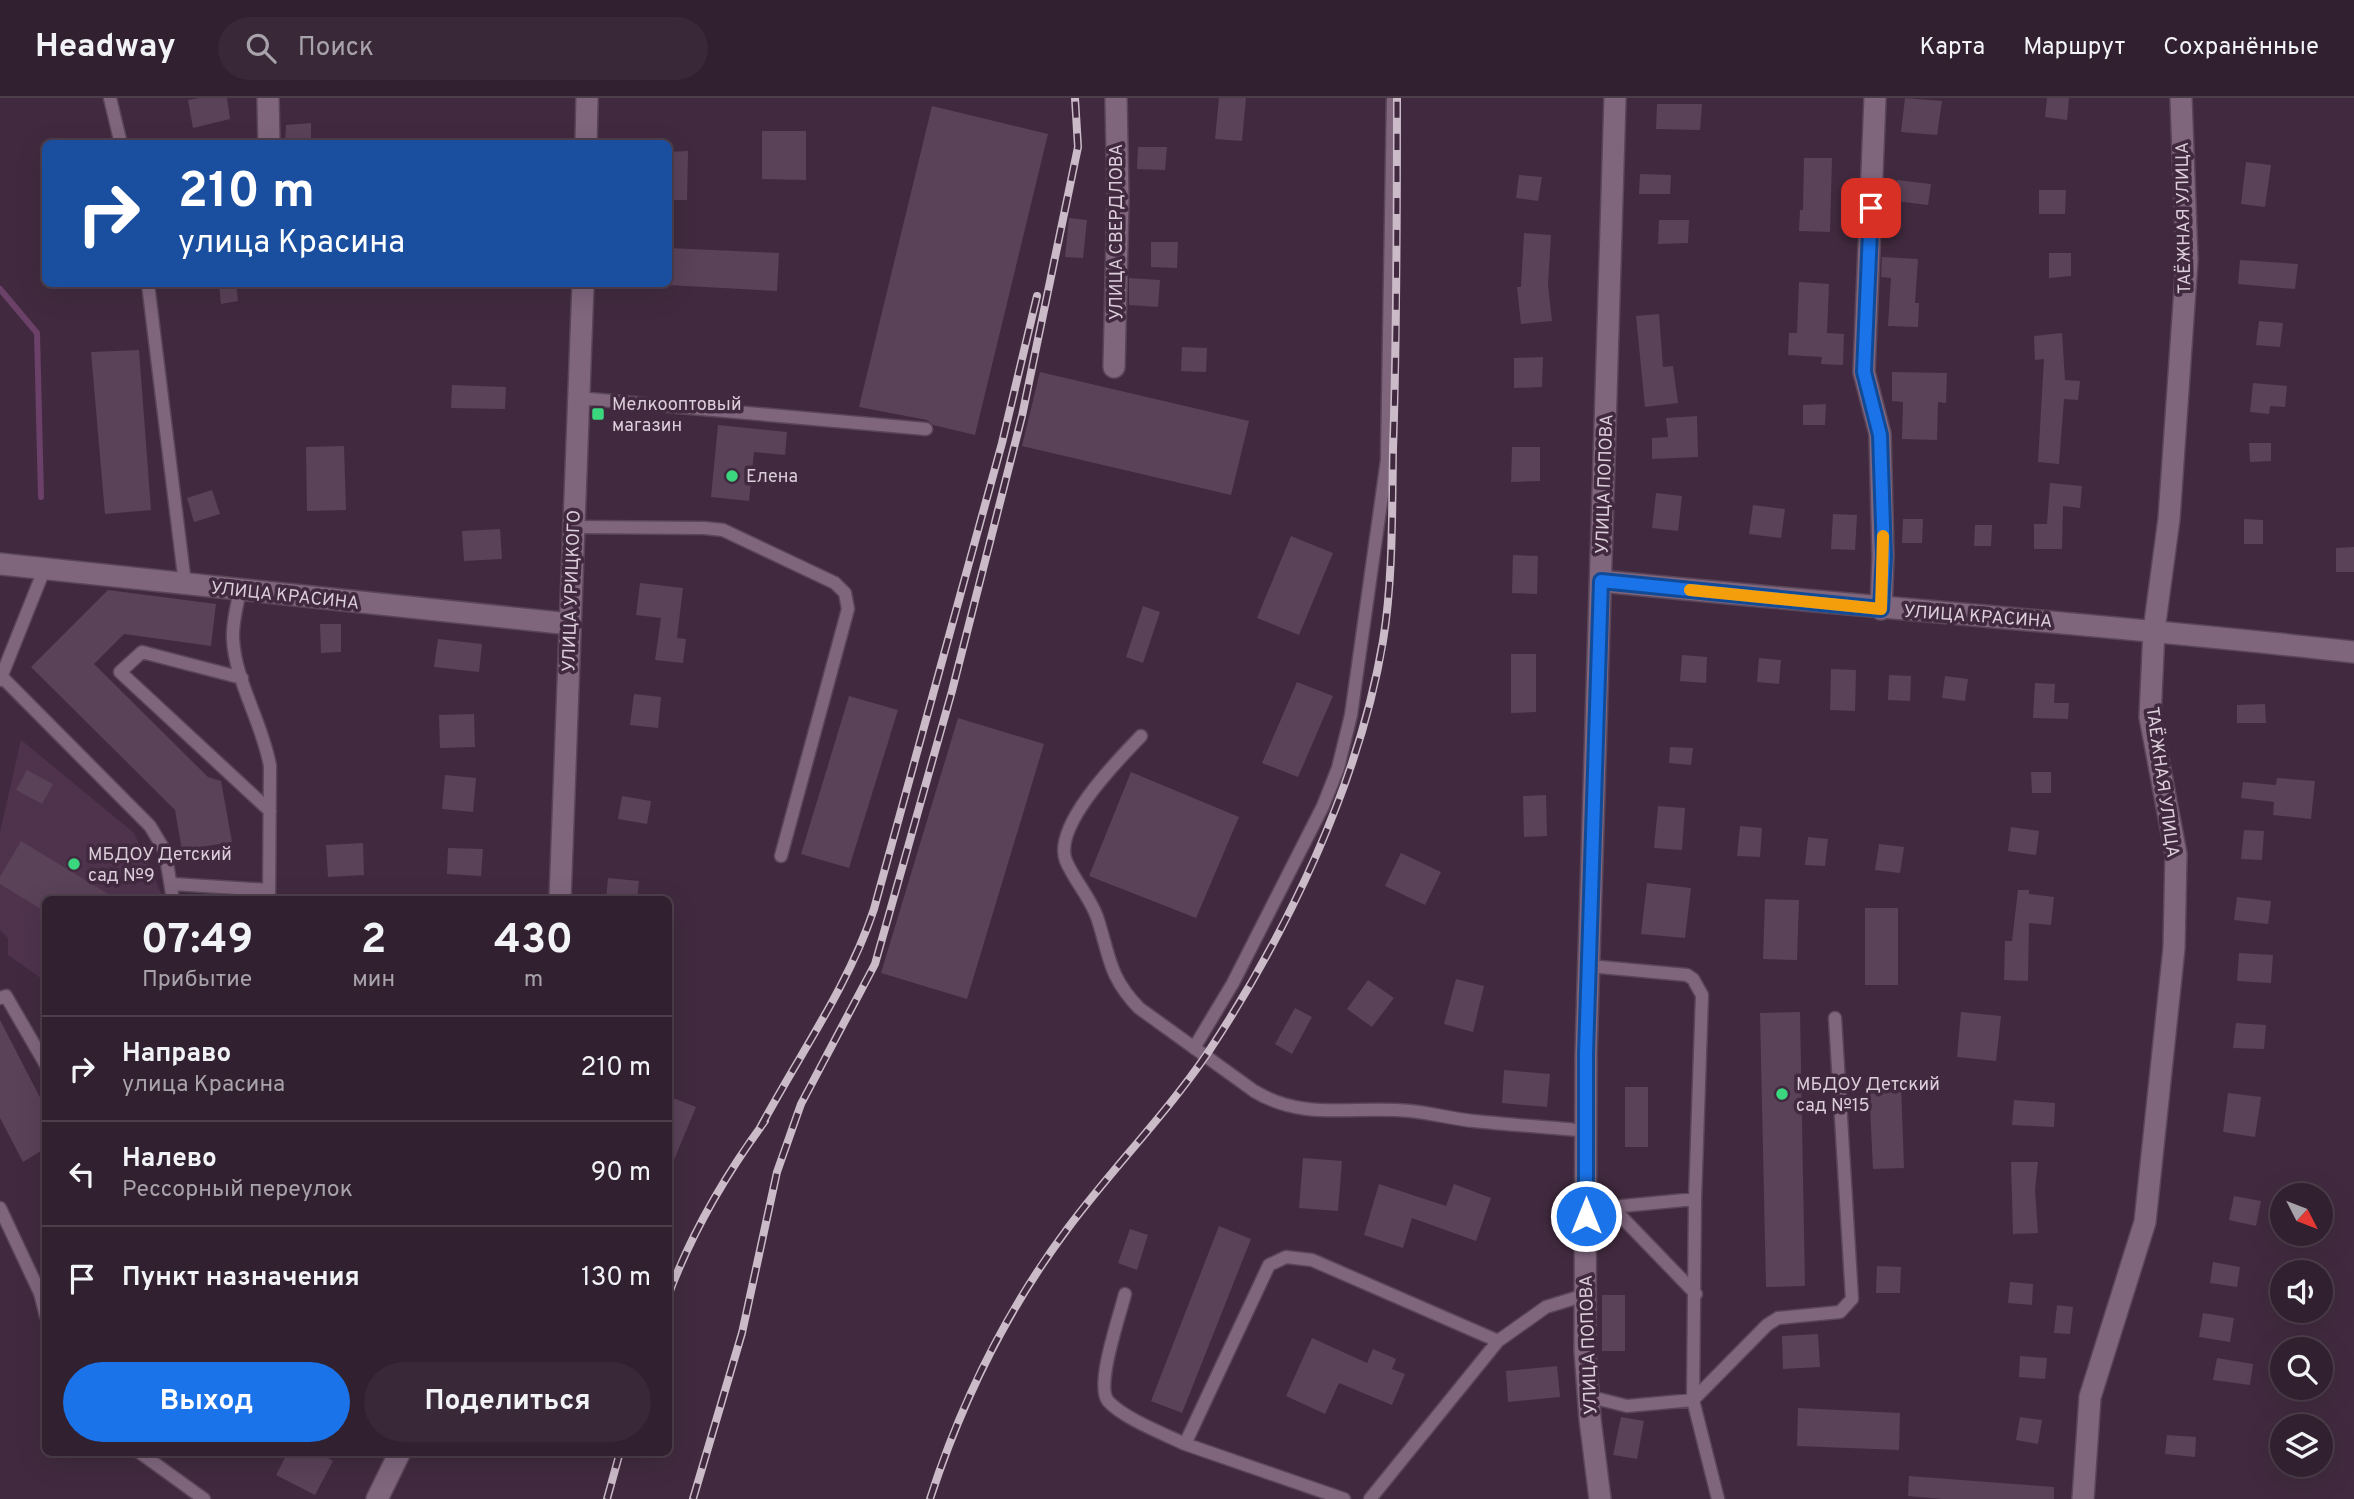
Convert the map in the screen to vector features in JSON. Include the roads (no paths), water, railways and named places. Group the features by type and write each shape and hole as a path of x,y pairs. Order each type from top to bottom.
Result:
{"street":[{"path":"268,98 269,140"},
{"path":"586,140 587,98"},
{"name":"УЛИЦА СВЕРДЛОВА","path":"1114,367 1118,199 1116,98"},
{"name":"УЛИЦА ПОПОВА","path":"1600,1499 1587,1396 1586,1130 1615,98"},
{"path":"1875,98 1864,372 1880,435 1884,556 1881,609"},
{"name":"ТАЁЖНАЯ УЛИЦА","path":"2083,1499 2090,1397 2145,1222 2174,948 2176,854 2150,717 2154,630 2169,519 2187,260 2181,98"},
{"name":"УЛИЦА УРИЦКОГО","path":"560,896 583,287"},
{"name":"УЛИЦА КРАСИНА","path":"0,564 570,624"},
{"name":"УЛИЦА КРАСИНА","path":"1601,581 1881,609 2154,630 2354,652"},
{"path":"377,1499 398,1456"}],"lane":[{"path":"110,98 120,140"},
{"path":"1194,1048 1233,983 1323,806 1338,768 1351,715 1387,460 1393,98"},
{"path":"148,287 185,584"},
{"path":"578,398 926,429"},
{"path":"573,527 723,530 835,583 845,593 848,609 781,856"},
{"path":"44,570 1,678 150,826 165,851 173,884 173,896"},
{"path":"173,884 269,895 270,766 267,746 242,678 233,638 240,590"},
{"path":"242,678 142,652 120,672 270,811"},
{"path":"1141,736 1090,790 1065,840 1065,858 1095,912 1111,969 1125,993 1139,1008 1270,1101 1300,1109 1410,1111 1473,1121 1586,1130"},
{"path":"1589,966 1687,975 1693,979 1702,995 1695,1199 1693,1400 1718,1499"},
{"path":"0,998 6,996 42,1058"},
{"path":"1587,1396 1627,1406 1693,1400 1767,1325 1778,1318 1840,1312 1852,1298 1835,1018"},
{"path":"1586,1190 1612,1208 1696,1294"},
{"path":"1612,1208 1695,1199"},
{"path":"0,1208 42,1301"},
{"path":"1185,1444 1269,1265 1286,1257 1312,1260 1498,1341"},
{"path":"1125,1294 1102,1383 1107,1400 1126,1414 1185,1444 1344,1499"},
{"path":"1370,1499 1498,1341 1546,1307 1586,1295"},
{"path":"145,1456 204,1499"}],"waterway":[{"path":"0,289 37,333 41,497"}],"railway":[{"path":"693,1499 742,1333 777,1172 801,1104 875,964 952,691 1022,416 1078,147 1075,98"},
{"path":"930,1499 971,1392 1025,1291 1068,1228 1157,1120 1207,1054 1291,909 1338,803 1372,695 1386,618 1392,521 1397,98"},
{"path":"760,1128 837,993 874,909 1002,443 1037,296"},
{"path":"672,1286 710,1205 765,1121"},
{"path":"607,1499 619,1456"}],"place":[{"name":"Мелкооптовый магазин","path":"598,414"},
{"name":"Елена","path":"732,476"},
{"name":"МБДОУ Детский сад №9","path":"74,864"},
{"name":"МБДОУ Детский сад №15","path":"1782,1094"}]}
